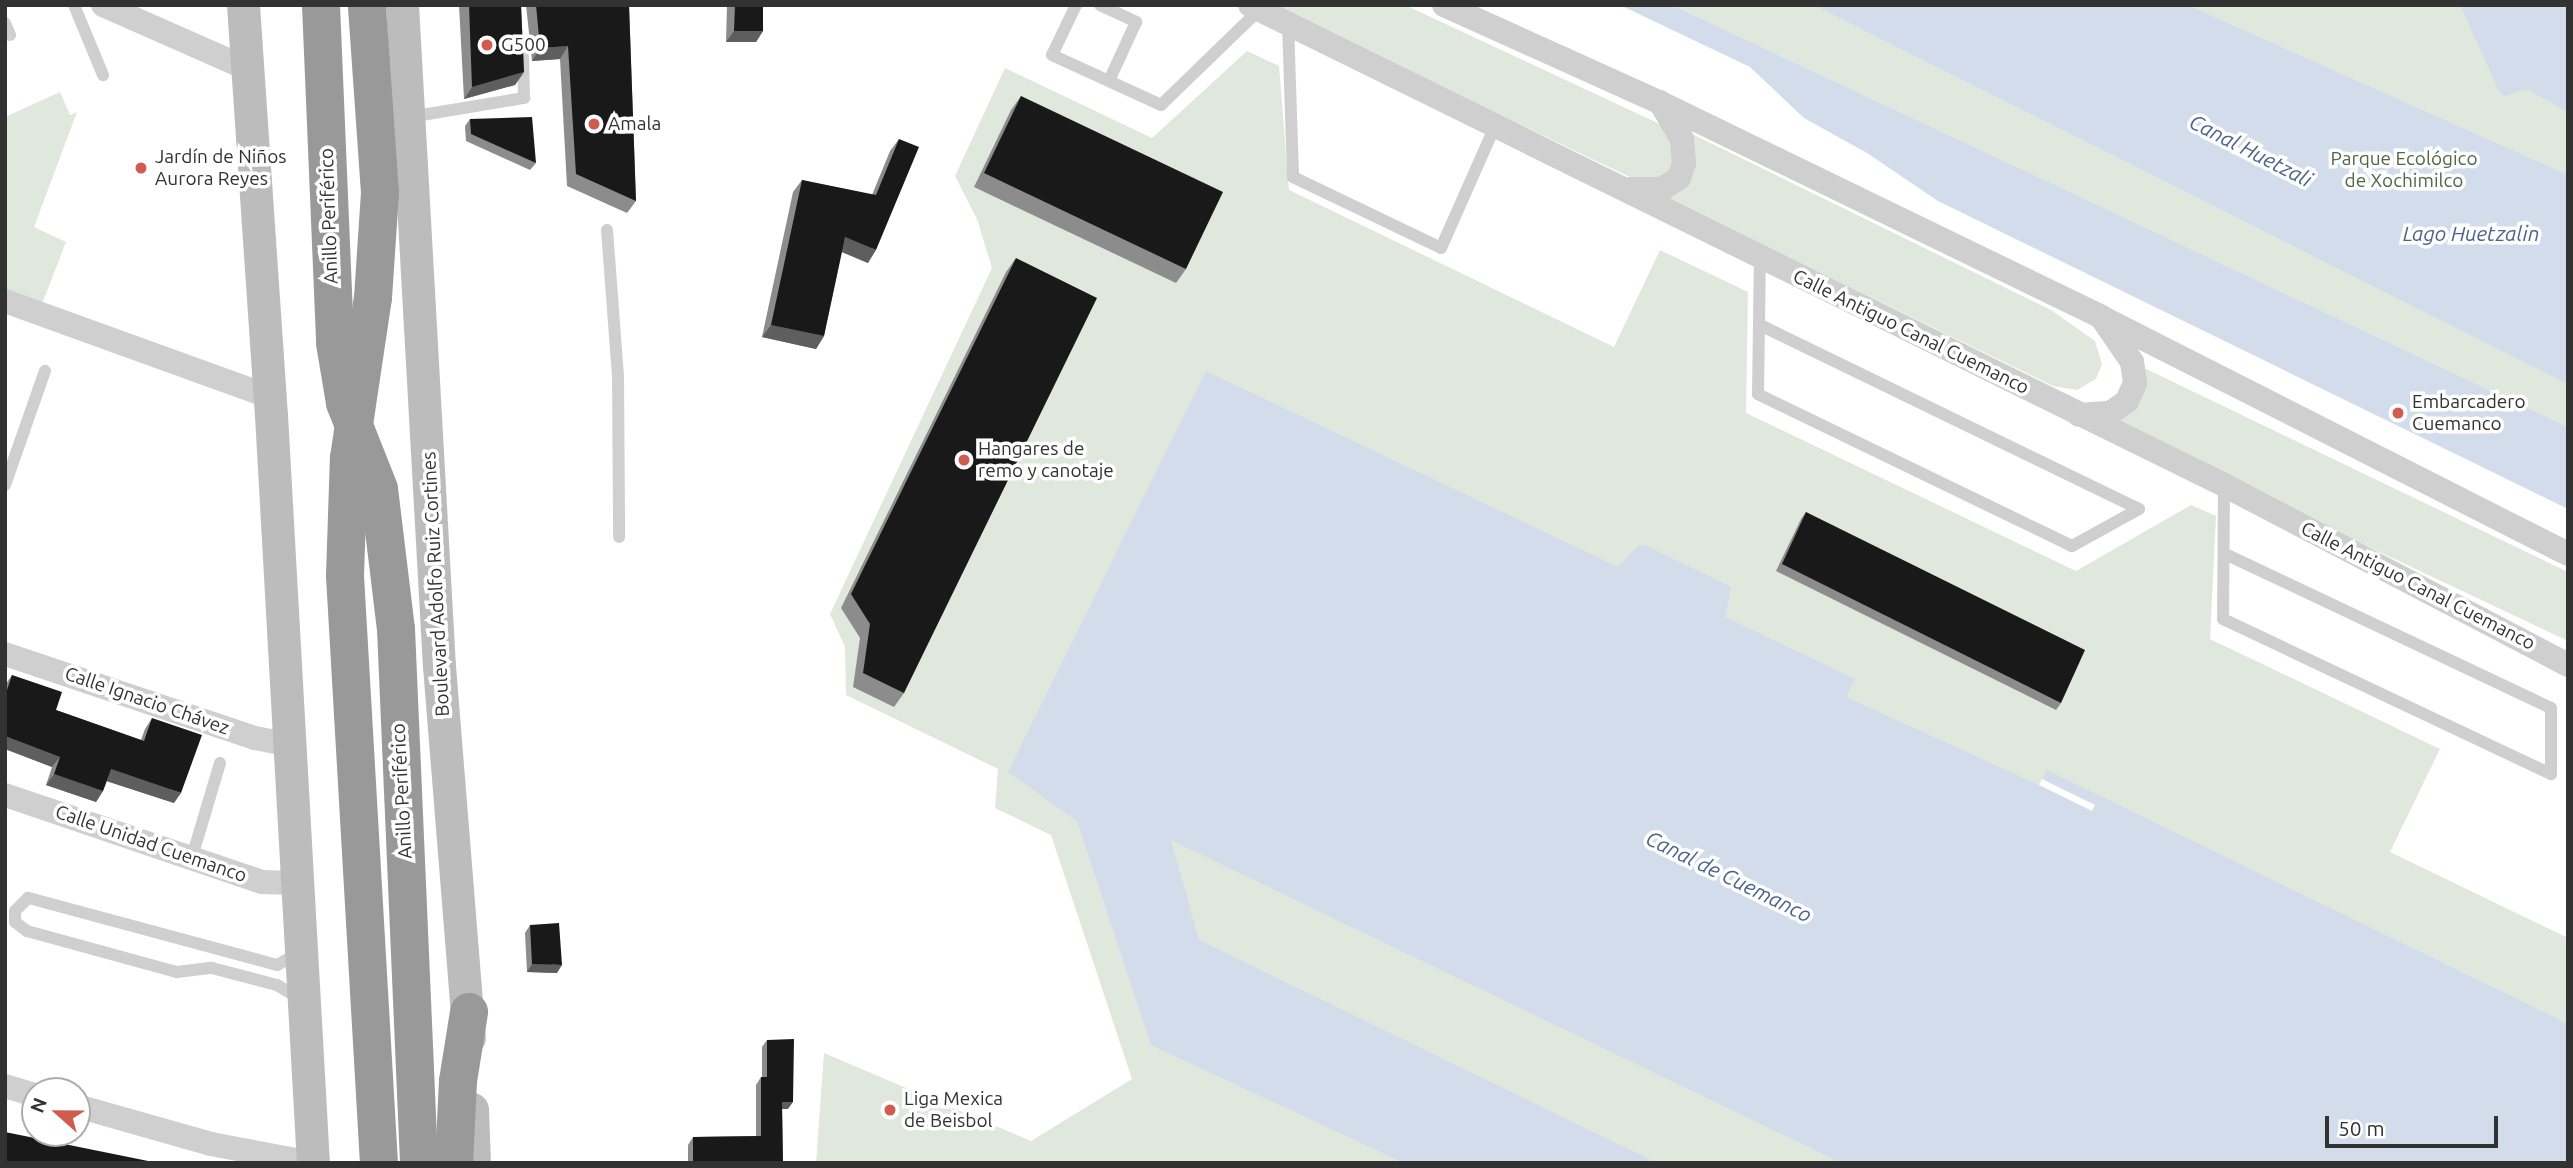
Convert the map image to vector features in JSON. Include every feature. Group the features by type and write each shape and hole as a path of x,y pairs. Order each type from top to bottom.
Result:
{"highway":[{"name":"Anillo Periférico","path":"321,5 328,211 339,373 345,403 379,489 387,535 419,1163"},
{"path":"366,5 380,192 373,298 349,458 345,576 378,1145"},
{"path":"454,1163 458,1081 468,1013"}],"main road":[{"path":"243,5 270,397 313,1162"},
{"name":"Boulevard Adolfo Ruiz Cortines","path":"402,5 406,118 439,666 468,1013 474,1163"}],"street":[{"path":"103,5 246,68"},
{"path":"1444,5 1659,102 2101,317 2568,554"},
{"name":"Calle Antiguo Canal Cuemanco","path":"1255,8 2224,485 2568,665"},
{"path":"1623,189 1662,189 1679,178 1685,163 1682,139 1659,102"},
{"path":"5,301 270,397"},
{"path":"2079,415 2110,413 2127,401 2134,383 2132,362 2101,317"},
{"name":"Calle Ignacio Chávez","path":"5,654 256,738 290,745"},
{"name":"Calle Unidad Cuemanco","path":"5,795 262,882 298,883"},
{"path":"91,1111 208,1153 313,1162"}],"lane":[{"path":"74,5 103,75"},
{"path":"1076,5 1052,55 1161,104 1255,8"},
{"path":"1100,5 1136,22 1108,81"},
{"path":"1288,24 1293,177 1441,248 1495,126"},
{"path":"406,118 524,98 522,45"},
{"path":"607,229 618,376 619,537"},
{"path":"1760,257 1758,394 2072,546 2139,509 1760,325"},
{"path":"5,485 45,371"},
{"path":"2224,485 2223,619 2551,774 2551,708 2225,554"},
{"path":"192,857 220,763"},
{"path":"302,951 277,965 28,898 15,911 15,922 27,931 177,972 212,968 278,985 304,1002"}],"green space":[{"path":"1270,5 1405,5 1666,127 1675,145 1674,169 1660,181 1636,180"},
{"name":"Parque Ecológico de Xochimilco","path":"1672,5 2568,5 2568,427 2059,188"},
{"path":"1247,51 1279,66 1289,190 1614,347 1660,250 1748,292 1746,413 2076,571 2191,505 2216,516 2210,639 2440,749 2390,852 2568,938 2568,1163 816,1163 824,1053 1031,1141 1132,1079 1051,835 995,808 998,769 846,695 845,647 830,614 992,268 977,219 955,176 1005,68 1152,138"},
{"path":"60,92 70,115 77,112 34,227 66,242 42,304 5,291 5,117"},
{"path":"1688,132 2051,310 2095,341 2102,364 2096,379 2077,390 2053,386 1663,196"},
{"path":"2140,366 2568,572 2568,641 2107,423"}],"water":[{"path":"1620,5 1672,5 2568,427 2568,509 1938,201 1867,153 1804,118 1750,67"},
{"name":"Lago Huetzalin","path":"1814,5 2187,5 2568,175 2568,384"},
{"path":"2460,5 2568,5 2568,112 2527,89 2505,96 2500,93"},
{"name":"Canal de Cuemanco","path":"1206,371 1618,567 1638,546 1645,545 1731,587 1725,617 1855,679 1846,697 2039,785 2047,770 2568,1024 2568,1163 1842,1163 1171,840 1199,940 1657,1163 1404,1163 1151,1045 1077,821 1008,772"}],"pier":[{"path":"2042,779 2095,805 2092,811 2039,785"}],"building":[{"name":"G500","path":"469,5 521,5 524,72 472,87"},
{"name":"Amala","path":"536,5 629,5 636,201 576,174 568,46 540,48"},
{"path":"735,5 763,5 763,31 734,31"},
{"path":"1021,96 1223,192 1186,269 984,173"},
{"path":"532,117 536,163 471,134 470,119"},
{"path":"899,139 919,147 876,250 845,237 824,336 771,325 802,180 876,195"},
{"name":"Hangares de remo y canotaje","path":"1016,258 1097,298 904,693 863,673 870,624 851,594"},
{"path":"1806,512 2085,650 2061,703 1782,564"},
{"path":"12,675 62,692 56,710 144,741 152,718 202,735 181,793 111,769 103,791 54,774 60,757 5,736 5,696"},
{"path":"559,923 562,965 532,964 530,925"},
{"path":"794,1039 793,1102 782,1102 783,1163 693,1163 693,1137 761,1136 761,1077 767,1077 767,1040"},
{"path":"5,1132 21,1135 21,1147 79,1147 158,1163 5,1163"}],"place":[{"name":"G500","path":"487,45"},
{"name":"Amala","path":"594,124"},
{"name":"Jardín de Niños Aurora Reyes","path":"141,168"},
{"name":"Embarcadero Cuemanco","path":"2398,413"},
{"name":"Hangares de remo y canotaje","path":"964,460"},
{"name":"Liga Mexica de Beisbol","path":"890,1110"}],"water label":[{"name":"Canal Huetzali","path":"2251,150"}]}
